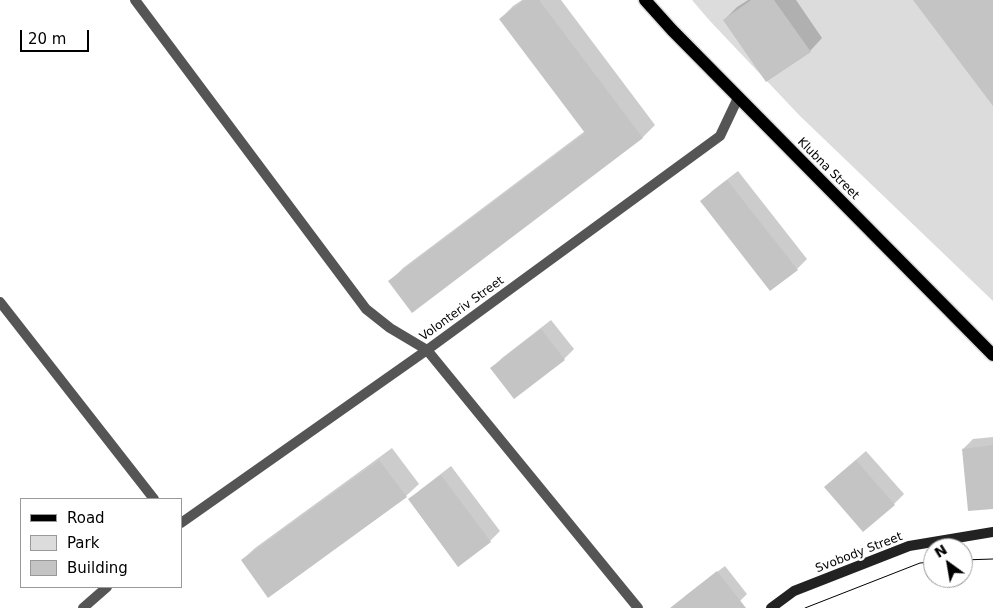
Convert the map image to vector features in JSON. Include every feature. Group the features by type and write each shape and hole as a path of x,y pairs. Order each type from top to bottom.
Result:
{"main road":[{"name":"Klubna Street","path":"645,0 738,98 993,355"}],"street":[{"path":"135,0 366,309 390,328 427,350 638,608"},
{"name":"Volonteriv Street","path":"182,522 427,350 720,136 738,98"},
{"path":"0,302 153,498"},
{"name":"Svobody Street","path":"771,608 794,591 909,546 993,532"},
{"path":"83,608 106,588"}],"green space":[{"path":"692,0 993,0 993,301 800,116"}],"building":[{"path":"524,0 539,0 643,138 412,313 388,281 585,133 499,19"},
{"path":"751,0 774,0 811,52 766,82 723,20"},
{"path":"913,0 993,0 993,106"},
{"path":"727,180 798,270 770,291 700,201"},
{"path":"541,329 565,360 514,399 490,368"},
{"path":"993,445 993,509 968,511 962,449"},
{"path":"379,460 407,497 268,598 241,560"},
{"path":"856,460 895,505 863,532 824,487"},
{"path":"441,475 491,542 458,567 408,499"},
{"path":"717,571 746,608 670,608"}],"tram line":[{"path":"973,560 993,559"},
{"path":"805,608 923,563"}]}
